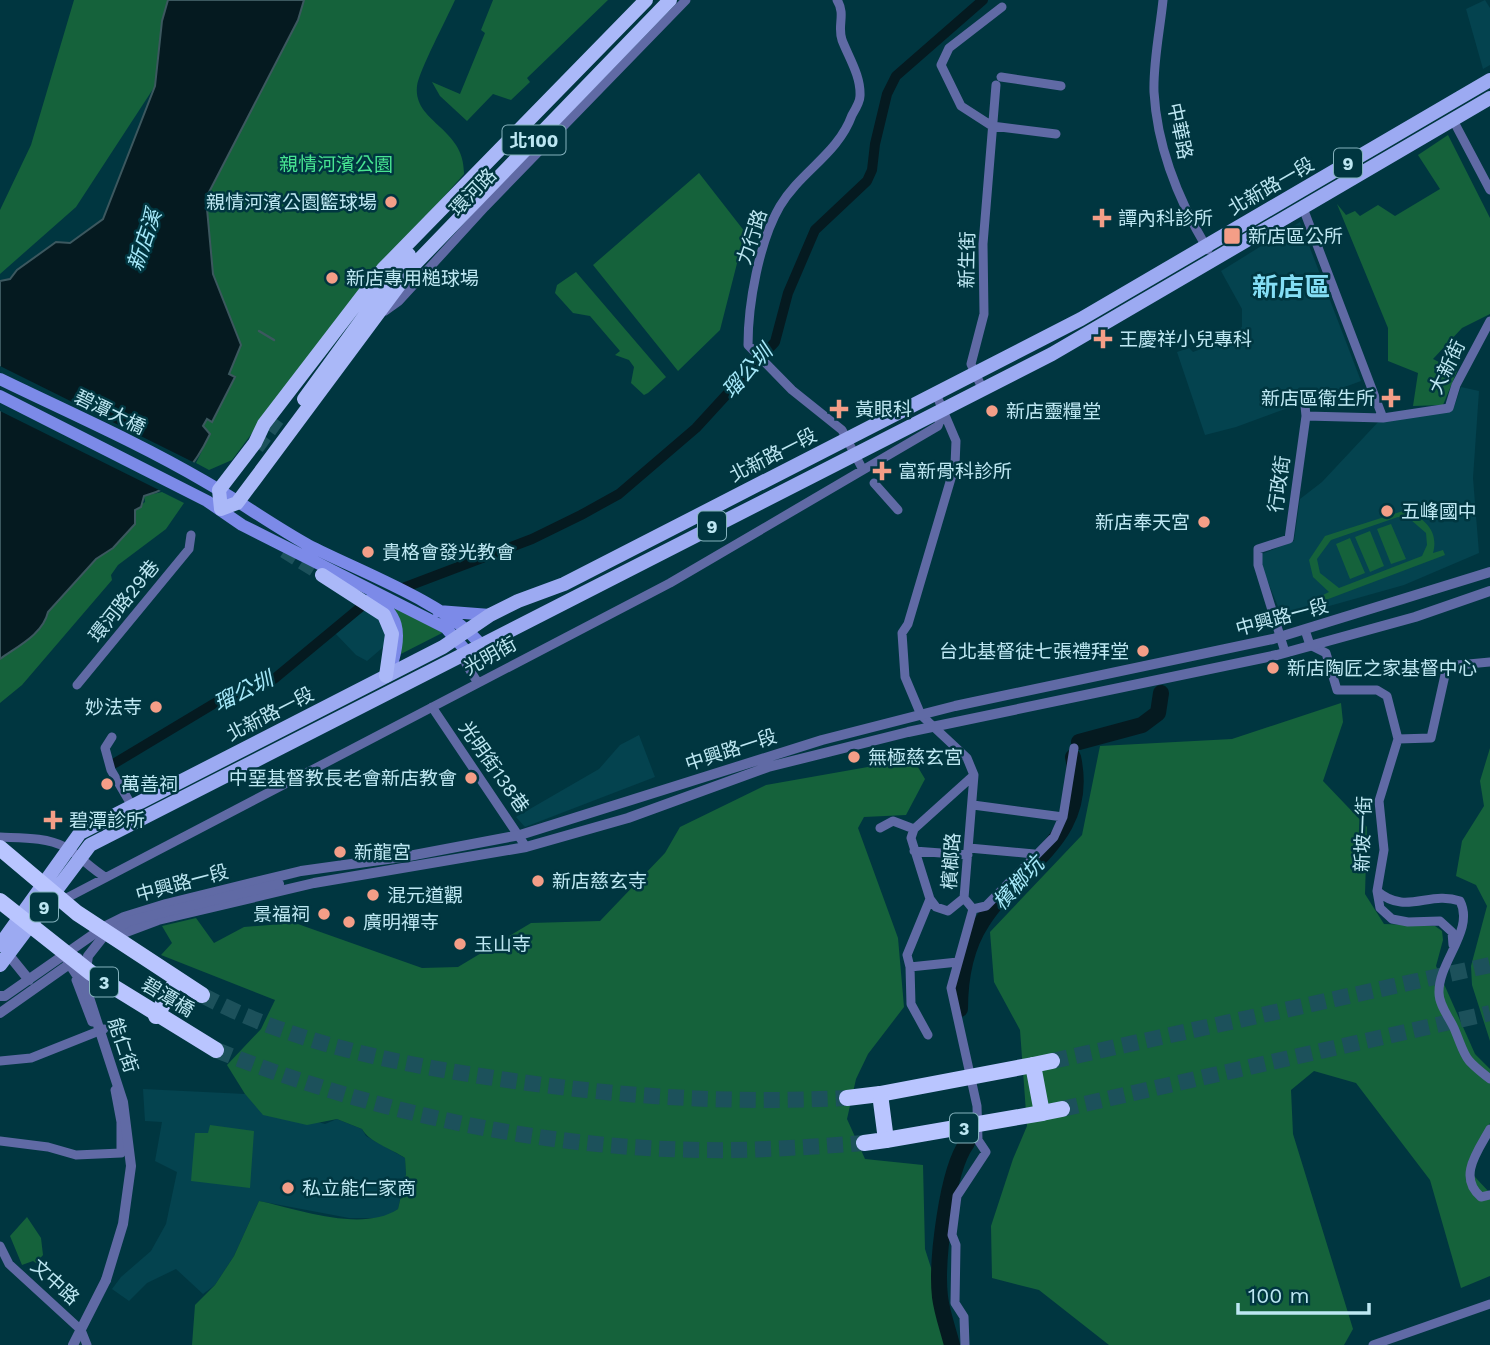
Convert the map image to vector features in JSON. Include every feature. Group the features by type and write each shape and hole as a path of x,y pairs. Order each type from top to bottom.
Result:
{"highway":[{"name":"環河路","path":"399,254 646,0"},
{"name":"環河路","path":"226,500 375,319 414,265 670,0"},
{"name":"北100","path":"226,500 372,308 429,225"},
{"name":"北100","path":"226,500 350,308 399,254"},
{"path":"281,415 367,303 399,254"},
{"path":"323,575 384,614 392,634 386,676"},
{"name":"碧潭橋","path":"0,848 77,913 202,995"},
{"name":"碧潭橋","path":"0,901 91,973 156,1016 216,1050"},
{"path":"156,1016 177,980"},
{"path":"847,1098 1052,1061"},
{"path":"1033,1065 1042,1113"},
{"path":"880,1094 886,1140"},
{"name":"3","path":"864,1143 1062,1109"}],"main road":[{"name":"北新路一段","path":"67,848 80,833 386,676 463,634 489,615 564,584 1081,319 1490,79"},
{"name":"北新路一段","path":"79,859 90,845 1052,354 1490,98"},
{"name":"碧潭大橋","path":"0,379 203,480 226,500"},
{"name":"碧潭大橋","path":"0,396 198,496 226,500"},
{"path":"226,500 242,525 446,628 463,634"},
{"path":"226,500 438,611 463,634 481,645"},
{"path":"345,575 358,589 385,605 396,621 398,644 386,676"},
{"path":"438,611 489,615"},
{"path":"463,634 467,652"},
{"name":"9","path":"3,955 67,848"},
{"name":"9","path":"3,955 39,913 79,859"}],"street":[{"name":"環河路","path":"375,319 399,301 485,207 686,0"},
{"name":"力行路","path":"837,0 843,18 840,33 854,64 860,96 846,132 797,184 780,207 761,258 748,316 747,345 796,393 842,430 863,470"},
{"name":"中華路","path":"1163,0 1154,76 1159,126 1168,165 1214,261"},
{"path":"1002,7 949,48 941,65 961,106 992,126 1056,134"},
{"name":"新生街","path":"974,374 971,364 984,314 983,244 992,126 999,81 1061,86"},
{"path":"1453,120 1487,177 1490,190"},
{"path":"1303,208 1383,418 1306,416"},
{"path":"1488,326 1490,340"},
{"name":"大新街","path":"1383,418 1449,408 1456,385 1488,326"},
{"path":"974,374 983,390"},
{"path":"936,394 956,441 955,465 908,624 902,633 905,677 921,715 967,758 974,775 914,829 911,838 930,899 936,907 948,911 964,898"},
{"name":"行政街","path":"1281,637 1258,565 1258,549 1289,539 1306,416 1304,395"},
{"name":"光明街","path":"39,913 670,583 938,426 944,410"},
{"path":"874,483 898,510"},
{"name":"環河路29巷","path":"77,685 189,550 191,535"},
{"name":"中興路一段","path":"0,1013 124,917 235,887 311,871 520,835 621,805 727,768 921,715 1281,637 1490,572"},
{"name":"中興路一段","path":"0,996 134,927 314,884 526,847 628,818 768,766 1285,652 1415,617 1490,591"},
{"path":"1305,630 1310,645 1326,653 1337,690 1377,690 1387,696 1398,739 1431,738 1447,666 1490,662"},
{"path":"1281,637 1285,652"},
{"path":"467,652 467,664 478,683"},
{"name":"光明街138巷","path":"432,707 526,847"},
{"path":"111,737 105,748 110,766 132,806"},
{"name":"新坡一街","path":"1398,739 1379,801 1384,850 1377,891 1380,908 1392,919 1408,922 1440,921 1452,932 1453,945"},
{"path":"973,909 986,906 1034,854 1054,837 1063,817 1074,748"},
{"name":"檳榔路","path":"965,1345 964,1317 955,1303 956,1245 952,1235 957,1196 986,1152 978,1140 977,1106 951,988 973,909 964,898 974,775"},
{"path":"973,805 1063,817"},
{"path":"880,828 893,821 914,829"},
{"path":"0,837 48,840 67,848 105,877"},
{"path":"914,851 1034,854"},
{"path":"279,884 311,871"},
{"path":"279,884 314,884"},
{"name":"能仁街","path":"73,1345 106,1280 123,1224 130,1154 123,1102 84,982 88,956 103,937 129,921 279,884"},
{"name":"新坡一街","path":"1377,891 1390,901 1400,903 1451,898 1460,901 1465,911 1463,922 1440,976 1438,996 1467,1061 1490,1079"},
{"path":"928,1035 911,1004 907,956 930,899"},
{"path":"3,955 29,980"},
{"path":"0,1141 48,1147 76,1156 121,1153 121,1122 100,1031 68,962"},
{"path":"910,967 958,962"},
{"name":"中興路一段","path":"0,1005 15,1003"},
{"path":"0,1061 31,1058 100,1031"},
{"path":"1490,1129 1470,1168 1468,1181 1471,1189 1481,1197 1490,1195"},
{"name":"文中路","path":"0,1246 9,1264 81,1330 87,1345"},
{"path":"1373,1345 1490,1304"}],"shaded area":[{"path":"1485,0 1490,8 1490,65 1483,69 1466,9"},
{"path":"1300,222 1361,381 1236,427 1205,435 1177,352 1189,348 1193,352 1214,344 1242,327 1242,309 1221,271"},
{"name":"五峰國中","path":"1461,387 1479,391 1473,478 1479,553 1404,585 1283,619 1261,565 1262,554 1294,541 1300,499 1322,482 1380,420 1453,410"},
{"path":"366,604 384,618 388,643 367,661 356,655 334,632"},
{"path":"639,735 655,777 525,827 516,817 599,769 620,745"},
{"name":"私立能仁家商","path":"143,1089 245,1094 257,1105 325,1124 337,1119 362,1129 366,1136 405,1158 406,1174 398,1209 385,1218 349,1218 259,1201 234,1256 215,1285 203,1294 176,1269 147,1283 129,1301 112,1289 121,1277 151,1251 166,1224 177,1172 155,1161 162,1122 145,1121"}],"green space":[{"path":"74,0 168,0 162,21 155,86 76,207 0,274 0,210 31,145"},
{"name":"親情河濱公園","path":"304,0 455,0 417,86 423,109 457,146 464,174 346,307 232,460 209,470 196,463 210,434 203,427 202,420 241,345 213,274 206,198 298,20"},
{"path":"493,0 608,0 527,78 530,82 511,100 493,94 467,121 440,96 432,82 460,94 485,33 481,30"},
{"path":"1448,135 1490,218 1490,314 1462,328 1433,359 1457,371 1443,405 1413,406 1418,373 1388,361 1388,328 1337,204 1346,215 1355,211 1360,216 1378,205 1395,216 1440,189 1418,155"},
{"path":"699,173 745,232 720,330 678,371 593,265"},
{"path":"576,272 666,377 648,393 644,395 631,383 634,367 629,360 615,355 620,351 590,316 573,313 555,293 557,285"},
{"path":"162,492 184,503 166,529 118,565 111,575 112,580 22,685 0,703 0,659 35,633 48,612 96,559 113,548 135,509 145,502 144,496"},
{"path":"1406,510 1429,527 1434,538 1433,553 1443,550 1445,555 1323,601 1321,596 1329,592 1313,577 1309,560 1325,536","holes":["1398,517 1411,520 1426,533 1427,545 1422,556 1339,588 1320,573 1317,559 1331,540"]},
{"path":"1391,524 1406,559 1391,564 1377,529"},
{"path":"1370,531 1384,566 1370,572 1355,537"},
{"path":"1350,538 1365,573 1350,579 1336,544"},
{"path":"393,607 444,632 395,657"},
{"path":"1341,703 1343,722 1323,781 1367,827 1365,894 1384,924 1435,926 1442,931 1443,940 1436,966 1475,1054 1490,1069 1490,1123 1477,1147 1474,1176 1490,1193 1490,1276 1461,1288 1430,1180 1356,1083 1314,1071 1291,1090 1293,1134 1353,1329 1344,1345 1109,1345 1039,1290 992,1278 991,1226 1027,1126 1020,1030 994,982 990,932 1082,835 1100,746 1232,739"},
{"path":"1490,748 1490,1041 1472,985 1471,966 1487,906 1476,885 1456,876 1462,841 1484,806 1480,781"},
{"path":"913,759 925,779 906,815 864,817 858,828 898,938 904,1007 868,1054 856,1079 847,1119 865,1159 923,1165 925,1249 941,1299 950,1345 192,1345 195,1305 215,1285 234,1256 259,1201 330,1217 367,1219 383,1216 398,1209 406,1174 405,1158 375,1142 362,1129 337,1119 307,1125 263,1115 245,1094 227,1065 261,1029 275,1000 161,955 172,943 162,926 196,918 214,943 244,927 295,923 422,968 458,967 531,923 600,921 665,853 680,827 766,785"},
{"path":"210,1125 254,1131 250,1188 191,1181 195,1133 208,1133"},
{"path":"27,1217 41,1238 43,1255 36,1263 33,1261 22,1265 10,1236"}],"water":[{"name":"新店溪","path":"168,0 304,0 298,20 206,198 213,274 241,345 229,374 235,377 212,422 207,419 203,426 210,434 192,465 167,487 144,496 141,507 135,510 135,524 113,548 96,559 48,612 35,633 0,659 0,281 10,279 17,270 56,242 70,243 103,219 155,86 162,21"}],"pier":[{"path":"0,366 199,465 165,493 0,411"}],"waterway":[{"name":"瑠公圳","path":"403,588 532,539 581,515 619,494 696,428 775,342 788,293 815,230 867,181 872,170 887,94 896,76 983,0"},
{"path":"259,331 274,340"},
{"name":"瑠公圳","path":"115,763 225,697 274,679 362,606"},
{"name":"檳榔坑","path":"1079,742 1142,725 1158,713 1161,693"},
{"name":"檳榔坑","path":"960,1009 965,964 976,932 997,902 1048,849 1062,830 1071,810 1076,786 1073,757"},
{"name":"檳榔坑","path":"952,1345 940,1297 940,1262 949,1194 960,1156 967,1143"}],"tunnel":[{"path":"257,448 281,415"},
{"path":"284,551 322,575"},
{"path":"1052,1061 1490,965"},
{"path":"202,995 270,1026 305,1038 377,1057 487,1077 666,1097 755,1100 847,1098"},
{"path":"1062,1109 1490,1013"},
{"path":"216,1050 274,1072 392,1108 453,1122 575,1142 699,1150 864,1143"}],"place":[{"name":"親情河濱公園籃球場","path":"391,202"},
{"name":"譚內科診所","path":"1102,218"},
{"name":"新店區公所","path":"1232,236"},
{"name":"新店專用槌球場","path":"332,278"},
{"name":"王慶祥小兒專科","path":"1103,339"},
{"name":"新店區衛生所","path":"1391,398"},
{"name":"黃眼科","path":"839,409"},
{"name":"新店靈糧堂","path":"992,411"},
{"name":"富新骨科診所","path":"882,471"},
{"name":"五峰國中","path":"1387,511"},
{"name":"新店奉天宮","path":"1204,522"},
{"name":"貴格會發光教會","path":"368,552"},
{"name":"台北基督徒七張禮拜堂","path":"1143,651"},
{"name":"新店陶匠之家基督中心","path":"1273,668"},
{"name":"妙法寺","path":"156,707"},
{"name":"無極慈玄宮","path":"854,757"},
{"name":"中堊基督教長老會新店教會","path":"471,778"},
{"name":"萬善祠","path":"107,784"},
{"name":"碧潭診所","path":"53,820"},
{"name":"新龍宮","path":"340,852"},
{"name":"新店慈玄寺","path":"538,881"},
{"name":"混元道觀","path":"373,895"},
{"name":"景福祠","path":"324,914"},
{"name":"廣明禪寺","path":"349,922"},
{"name":"玉山寺","path":"460,944"},
{"name":"私立能仁家商","path":"288,1188"}],"district":[{"name":"新店區","path":"1291,287"}]}
